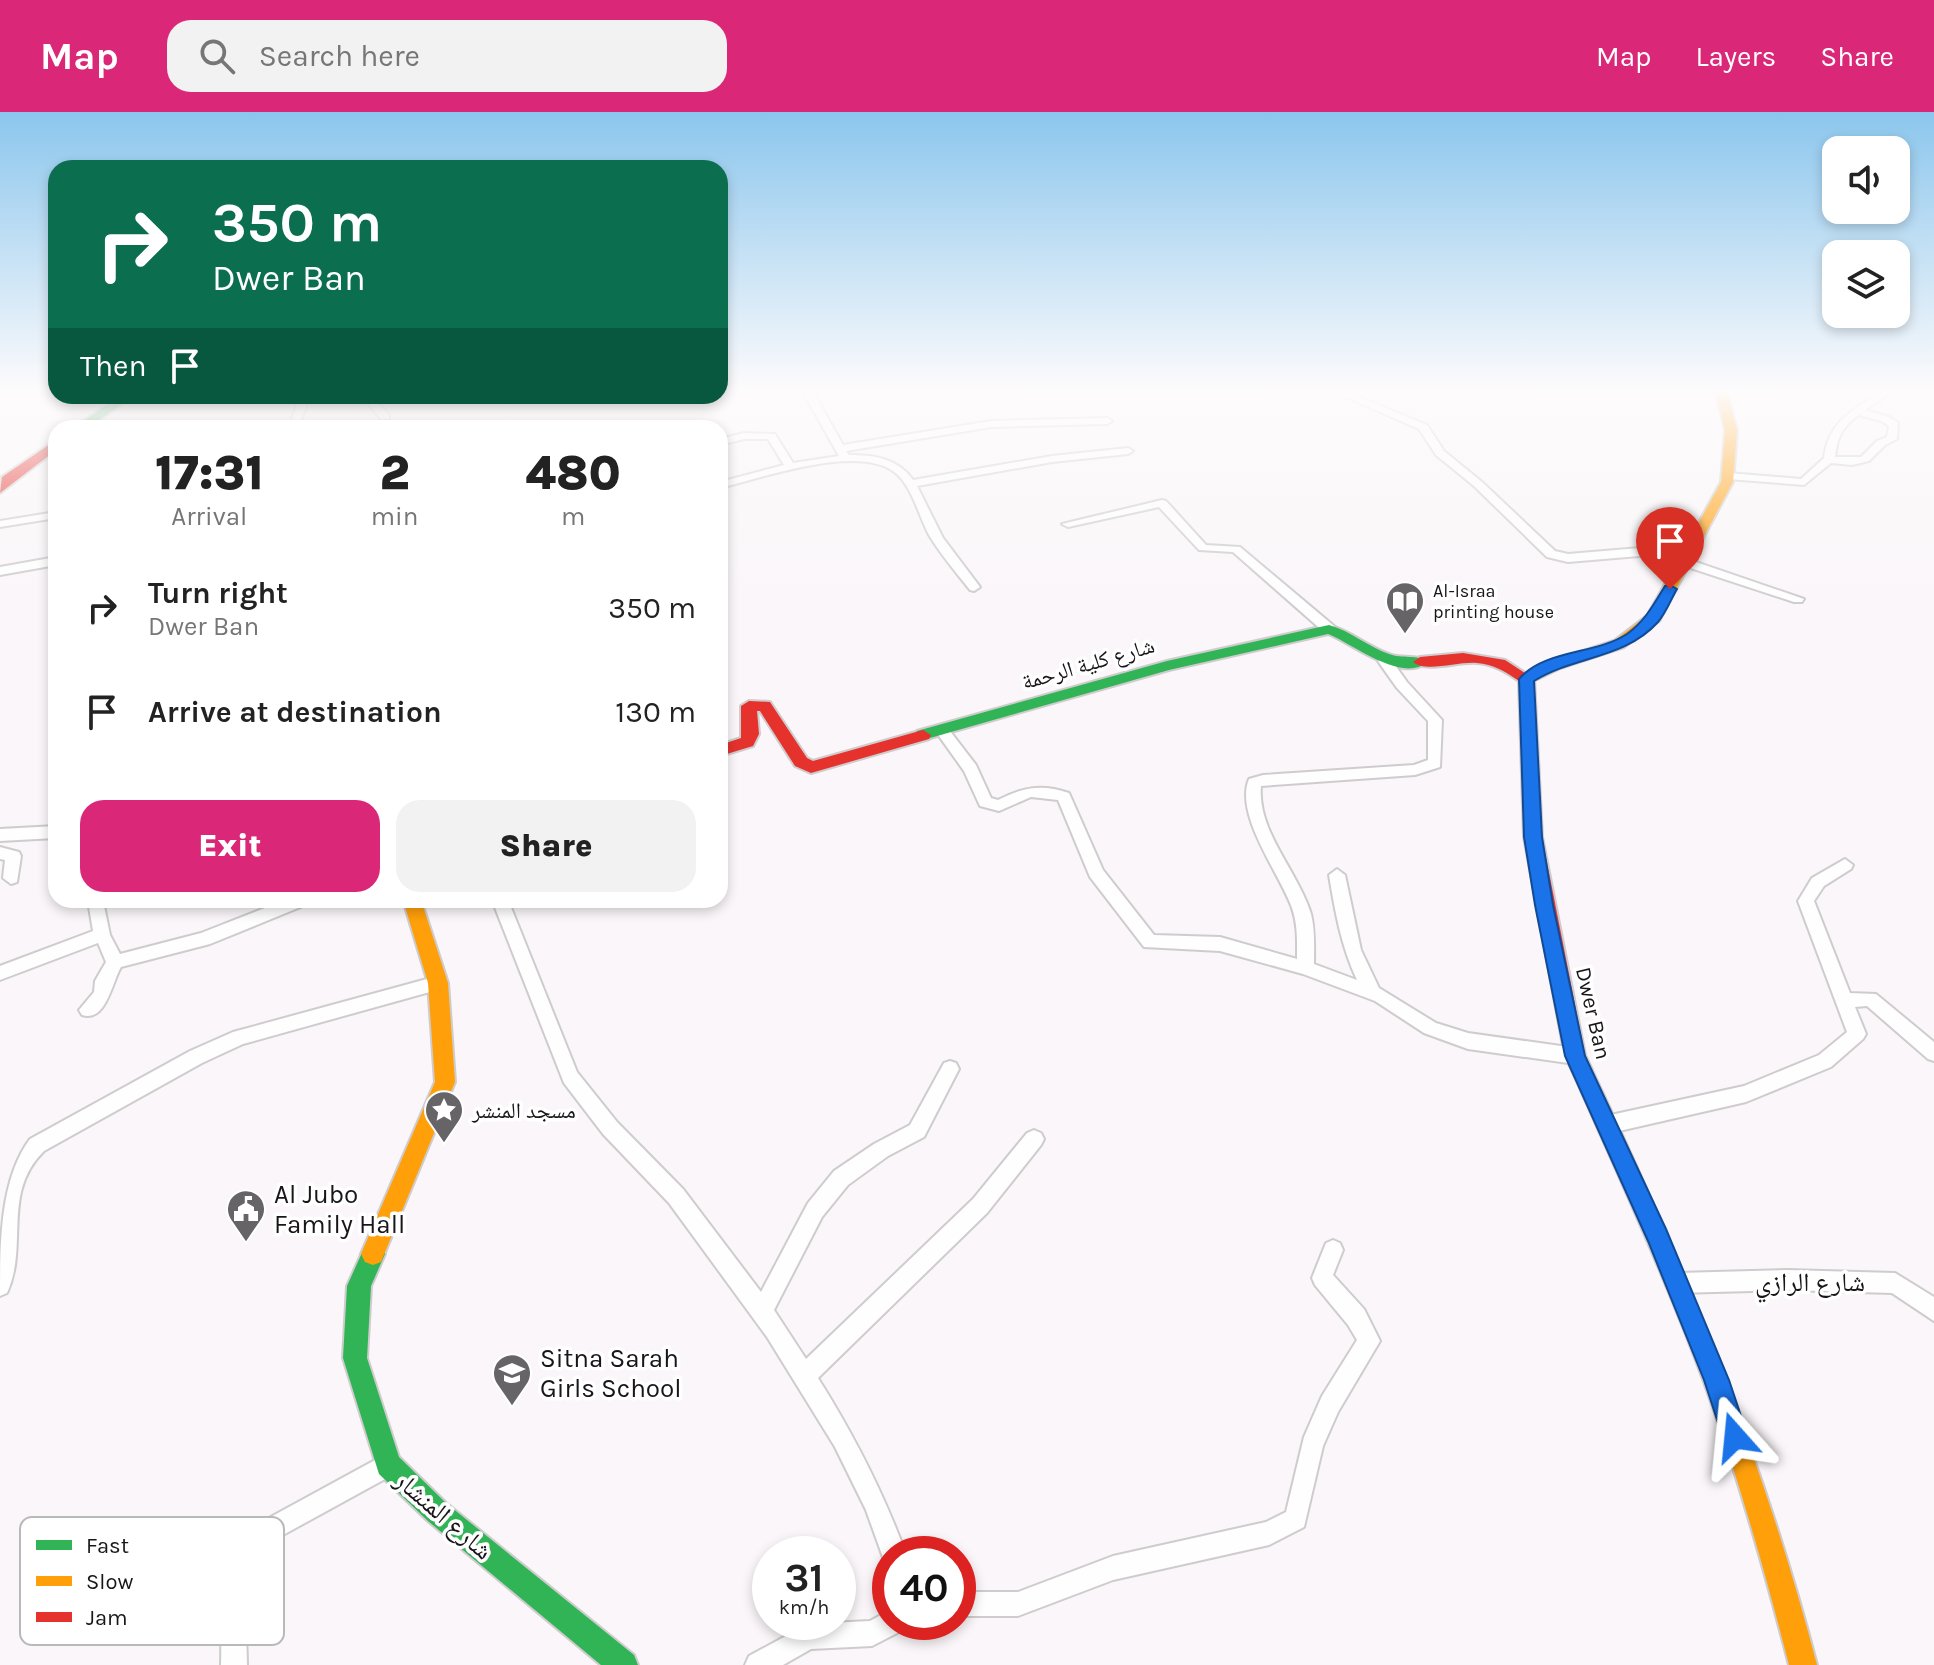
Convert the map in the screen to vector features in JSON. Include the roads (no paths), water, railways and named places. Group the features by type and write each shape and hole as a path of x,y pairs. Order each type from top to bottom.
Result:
{"street":[{"path":"0,489 6,480 28,464"},
{"path":"789,464 791,468"},
{"path":"728,483 803,464"},
{"path":"889,464 909,484 936,538 974,587"},
{"path":"909,484 1021,464"},
{"path":"1454,464 1548,553 1568,558 1642,550 1798,599"},
{"path":"1385,661 1440,660 1464,654 1498,660 1516,668 1526,679 1548,665 1607,650 1635,635 1654,618 1685,563 1728,476 1726,464"},
{"path":"1728,476 1804,482 1823,464"},
{"path":"1068,524 1162,503 1203,548 1236,549 1329,629 1354,638 1385,661 1402,685 1435,720 1435,763 1415,770 1254,783 1252,789 1278,863 1302,914 1306,968"},
{"path":"0,524 48,516"},
{"path":"0,571 48,562"},
{"name":"شارع كلية الرحمة","path":"728,748 747,742 751,734 749,706 756,704 765,706 801,762 811,767 1167,666 1329,629"},
{"name":"Dwer Ban","path":"1526,679 1533,837 1575,1056 1677,1283 1716,1380 1776,1566 1803,1665"},
{"path":"941,729 971,769 985,802 999,806 1020,795 1044,789 1064,797 1096,873 1150,942 1220,944 1306,968 1372,992 1430,1028 1468,1041 1575,1056"},
{"path":"0,835 48,832"},
{"path":"0,853 13,856 11,878"},
{"path":"1606,1125 1746,1094 1825,1061 1857,1034 1847,1000 1806,901 1818,882 1845,865"},
{"path":"1337,875 1345,924 1360,973 1372,992"},
{"path":"98,908 102,935 115,962"},
{"path":"88,1010 102,995 104,981 115,962 204,939 282,908"},
{"name":"شارع المنشار","path":"415,908 438,983 445,1082 359,1286 355,1358 388,1465 437,1512 624,1665"},
{"path":"503,908 570,1077 610,1128 676,1196 762,1311 843,1439 870,1491 887,1536"},
{"path":"0,973 102,935"},
{"path":"0,1286 4,1278 6,1226 15,1172 21,1160 37,1145 196,1057 239,1037 438,983"},
{"path":"1847,1000 1870,999 1934,1053"},
{"path":"762,1311 815,1210 841,1178 881,1150 917,1131 950,1069"},
{"path":"804,1377 980,1206 1034,1139"},
{"path":"976,1604 1018,1604 1113,1568 1269,1533 1296,1519 1312,1445 1330,1404 1369,1341 1356,1317 1322,1278 1333,1250"},
{"name":"شارع الرازي","path":"1677,1283 1787,1280 1895,1283 1934,1310"},
{"path":"284,1523 388,1465"},
{"path":"758,1665 808,1637 872,1633"}],"place":[{"name":"Al-Israa printing house","path":"1405,635"},
{"name":"مسجد المنشر","path":"444,1144"},
{"name":"Al Jubo Family Hall","path":"246,1243"},
{"name":"Sitna Sarah Girls School","path":"512,1407"}]}
